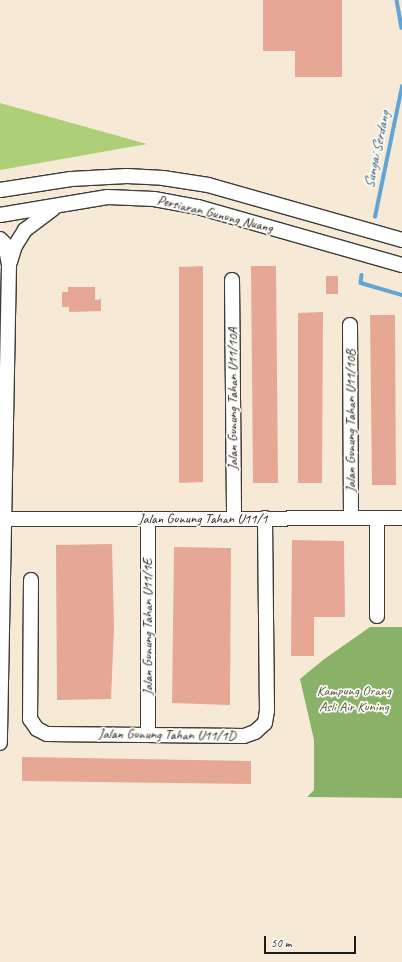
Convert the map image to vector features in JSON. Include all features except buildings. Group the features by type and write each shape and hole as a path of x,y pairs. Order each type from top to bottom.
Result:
{"street":[{"name":"Persiaran Gunung Nuang","path":"0,190 71,179 127,176 163,178 208,186 402,240"},
{"name":"Persiaran Gunung Nuang","path":"0,215 108,197 154,199 198,207 402,265"},
{"path":"9,265 15,246 25,230 39,218 61,204"},
{"path":"0,239 5,244 9,265 3,384 4,519 0,743"},
{"name":"Jalan Gunung Tahan U11/10A","path":"232,280 234,518"},
{"name":"Jalan Gunung Tahan U11/10B","path":"350,325 351,518"},
{"name":"Jalan Gunung Tahan U11/1D","path":"32,580 30,719 37,729 47,734 244,736 255,732 265,723 267,712 265,518"},
{"path":"377,518 377,616"},
{"name":"Jalan Gunung Tahan U11/1","path":"4,519 402,518"},
{"name":"Jalan Gunung Tahan U11/1E","path":"148,519 148,735"}],"green space":[{"path":"0,103 147,144 0,170"},
{"name":"Kampung Orang Asli Air Kuning","path":"370,627 402,627 402,798 307,797 314,790 314,740 300,679 323,660"}],"waterway":[{"name":"Sungai Serdang","path":"397,0 402,28"},
{"name":"Sungai Serdang","path":"375,217 402,87"},
{"name":"Sungai Serdang","path":"362,275 361,283 402,295"}]}
